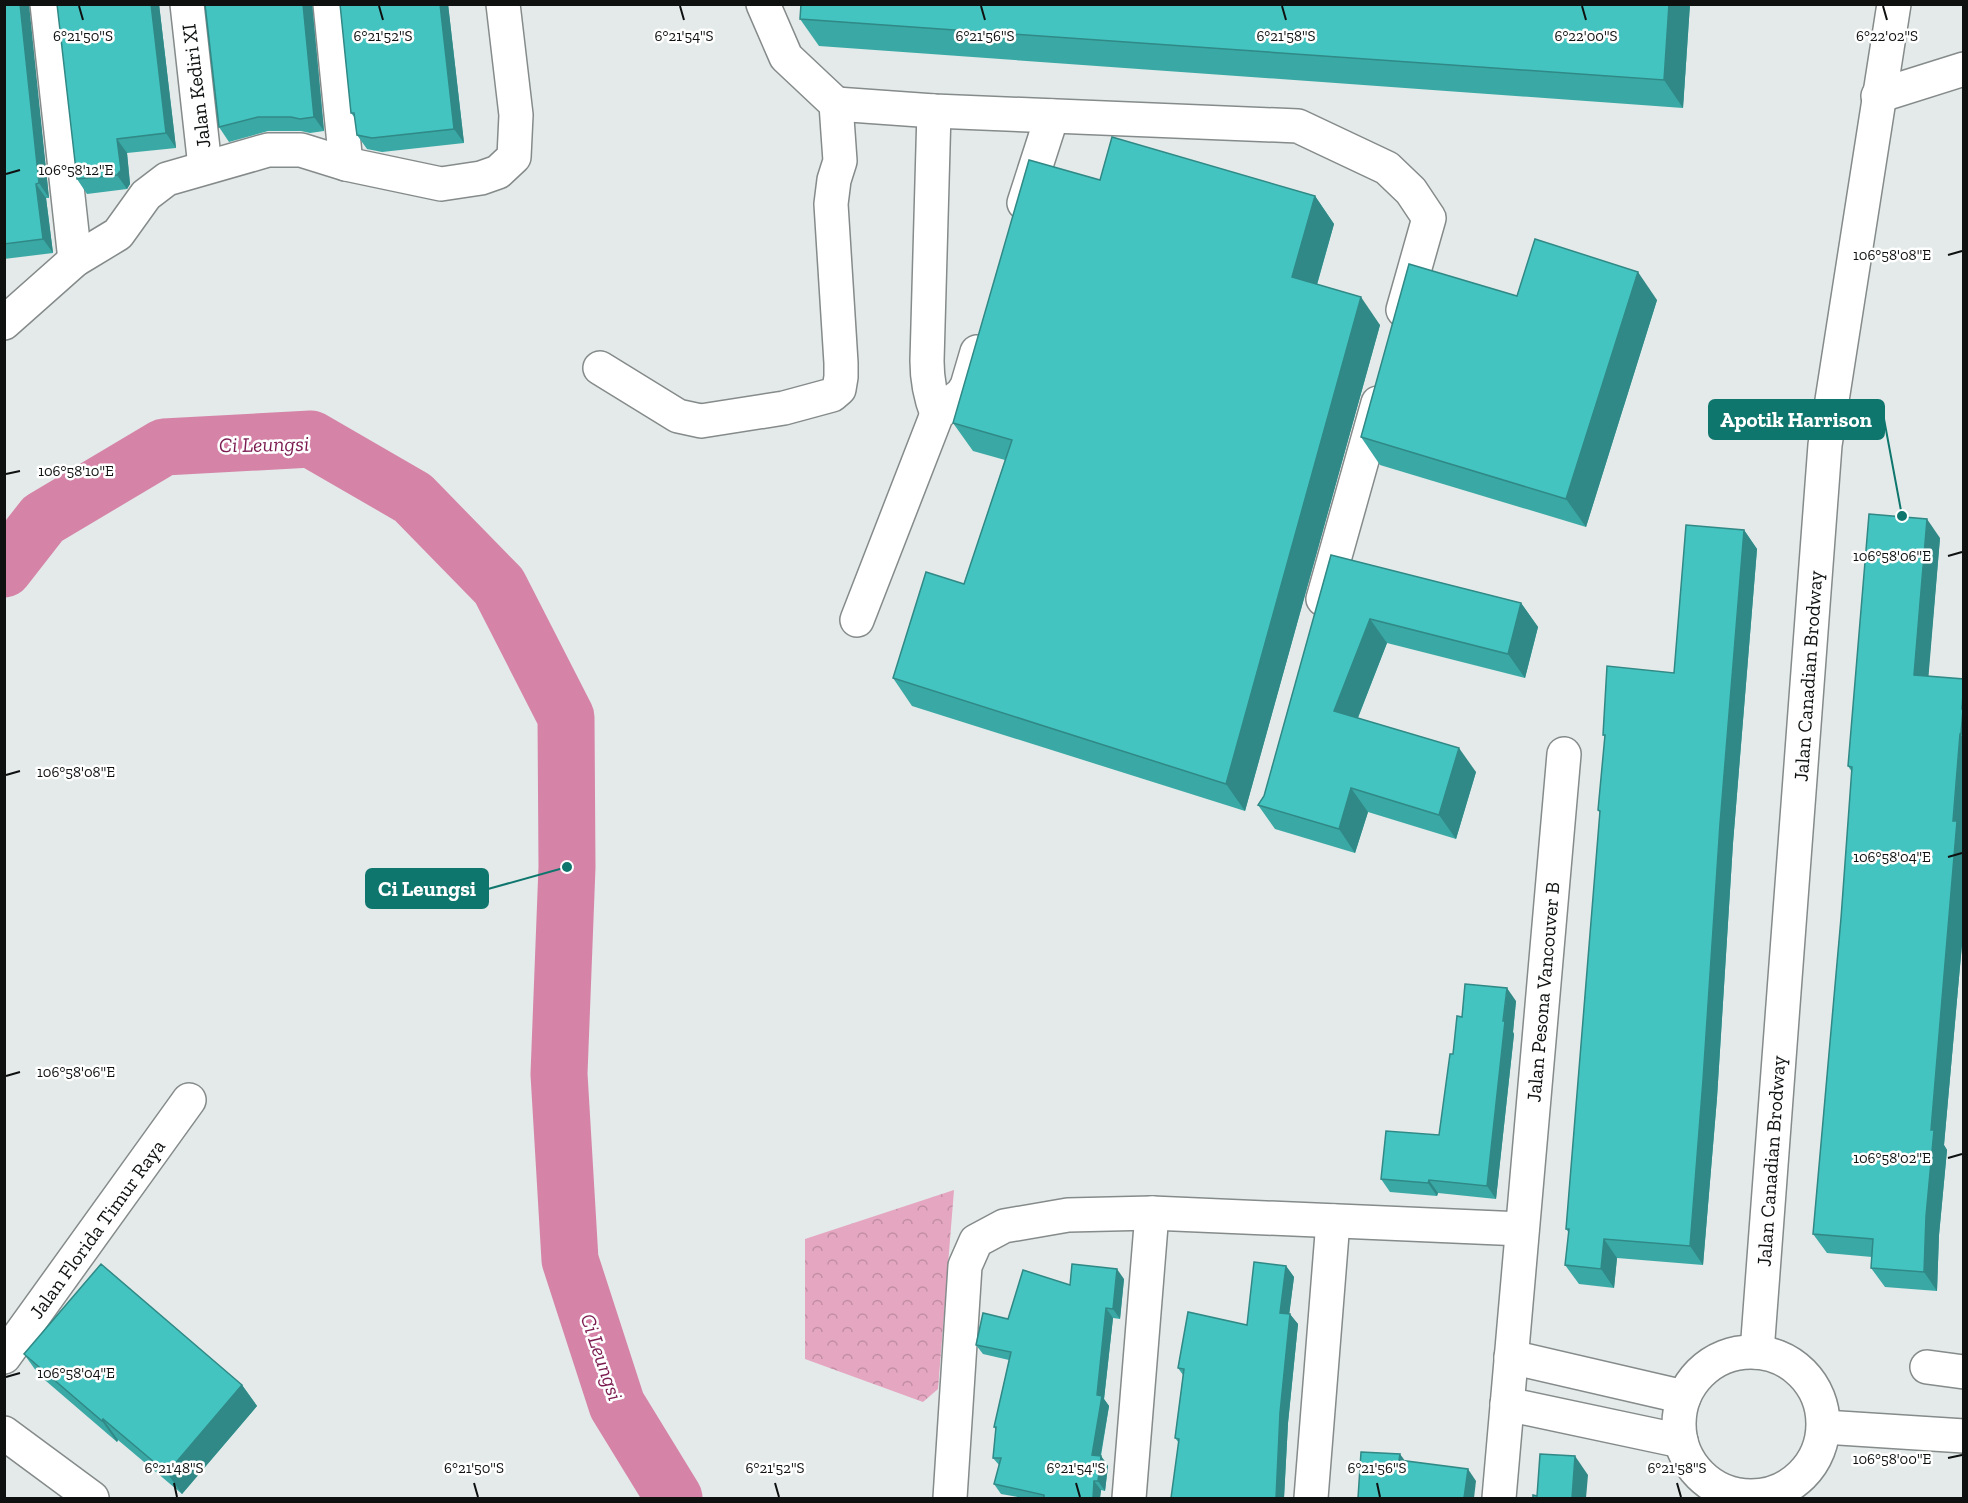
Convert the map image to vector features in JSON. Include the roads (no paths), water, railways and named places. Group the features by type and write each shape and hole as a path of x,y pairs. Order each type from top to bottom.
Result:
{"street":[{"path":"47,4 75,260"},
{"name":"Jalan Kediri XI","path":"187,4 205,167"},
{"path":"330,4 346,164"},
{"path":"4,323 75,260 118,234 146,195 167,178 268,150 301,150 346,164 441,184 481,178 498,172 514,157 516,115 503,4"},
{"path":"763,4 786,57 836,104 934,111 1298,126 1387,168 1411,191 1429,218 1397,333"},
{"name":"Jalan Canadian Brodway","path":"1757,1352 1825,445 1893,4"},
{"path":"1878,96 1964,69"},
{"path":"600,368 678,416 701,421 784,408 832,395 839,389 841,377 831,204 834,180 840,161 836,104"},
{"path":"934,111 927,381 937,414"},
{"path":"1016,228 1052,116"},
{"path":"857,620 937,414 962,394 967,386 985,326"},
{"path":"1314,631 1384,379"},
{"name":"Jalan Pesona Vancouver B","path":"1499,1498 1564,754"},
{"name":"Jalan Florida Timur Raya","path":"4,1357 189,1101"},
{"path":"950,1498 965,1266 976,1242 1004,1226 1068,1215 1152,1213 1522,1229"},
{"path":"1129,1498 1152,1213"},
{"path":"1311,1498 1333,1221"},
{"path":"1757,1352 1778,1357 1797,1368 1812,1385 1820,1405 1824,1426 1819,1449 1807,1469 1791,1485 1770,1495 1746,1497 1725,1491 1705,1480 1690,1462 1681,1441 1679,1419 1684,1397 1696,1377 1713,1362 1734,1354 1757,1352"},
{"path":"1511,1357 1684,1397"},
{"path":"1927,1367 1964,1372"},
{"path":"1507,1404 1681,1441"},
{"path":"1824,1426 1964,1436"},
{"path":"4,1433 92,1498"}],"waterway":[{"name":"Ci Leungsi","path":"4,569 43,519 164,447 311,439 413,498 499,586 566,717 567,867 559,1074 570,1260 617,1405 674,1498"}],"place":[{"name":"Apotik Harrison","path":"1902,516"},
{"name":"Ci Leungsi","path":"567,867"}]}
